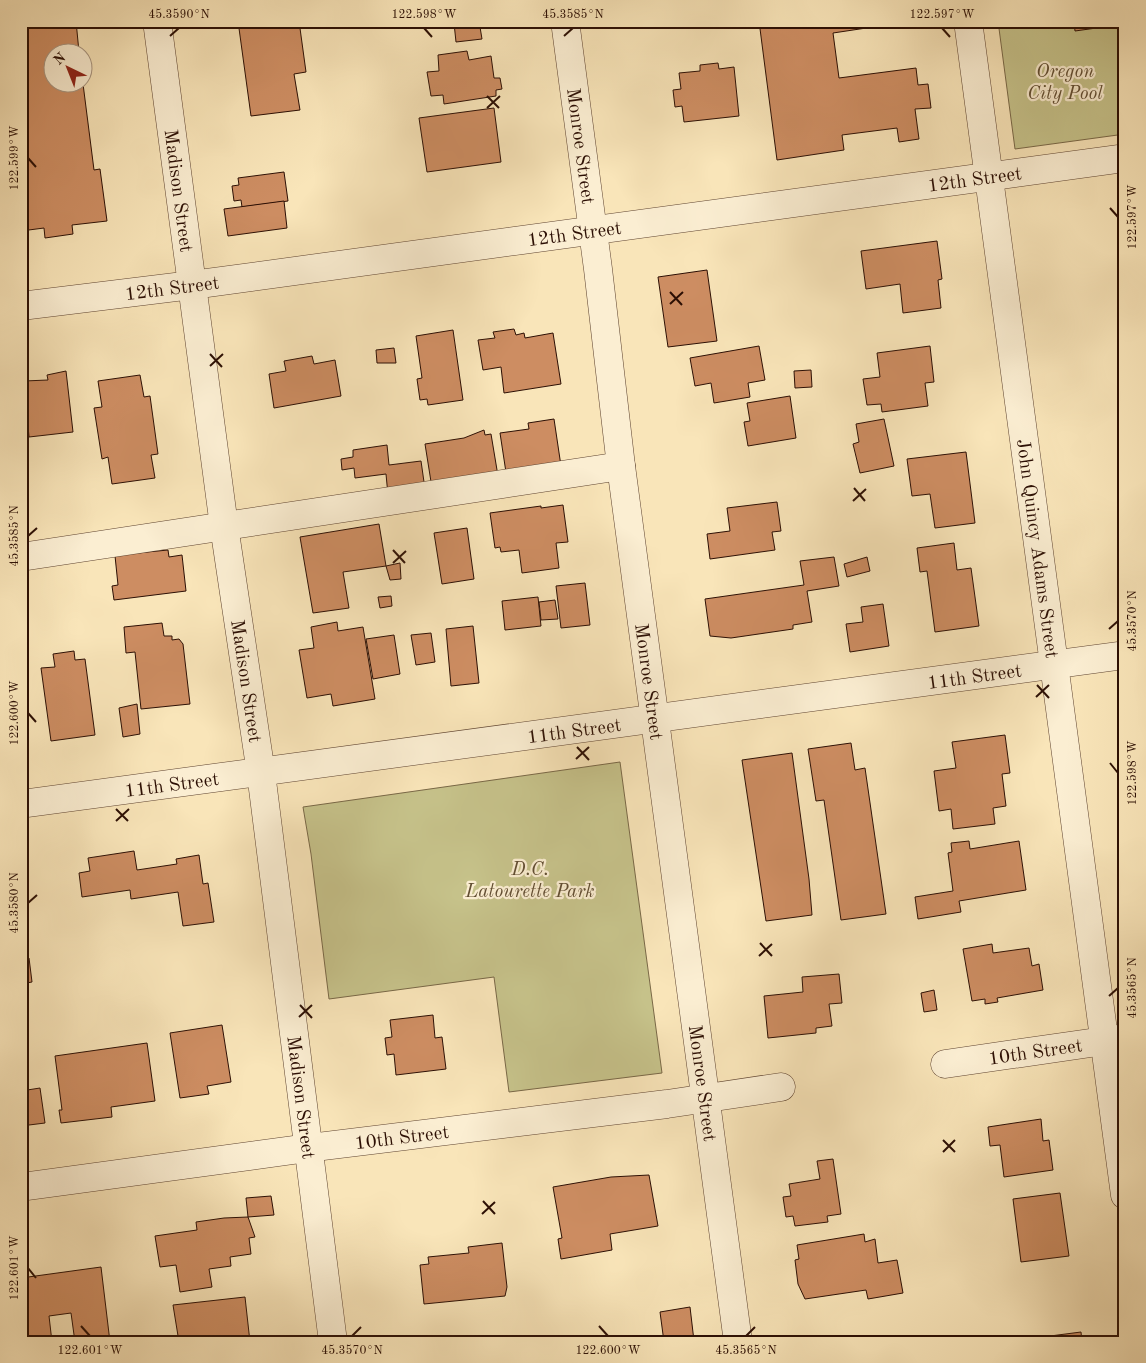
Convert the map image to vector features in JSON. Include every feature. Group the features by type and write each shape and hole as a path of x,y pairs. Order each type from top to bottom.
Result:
{"street":[{"name":"Madison Street","path":"157,21 224,526 261,773 333,1342"},
{"name":"Monroe Street","path":"565,21 593,230 621,466 738,1342"},
{"name":"John Quincy Adams Street","path":"968,21 1054,664 1114,1039 1125,1195"},
{"name":"12th Street","path":"21,306 192,285 1125,158"},
{"path":"21,557 621,466"},
{"name":"11th Street","path":"21,804 1125,655"},
{"name":"10th Street","path":"945,1064 1114,1039"},
{"name":"10th Street","path":"21,1186 781,1087"}],"green space":[{"name":"Oregon City Pool","path":"998,21 1125,21 1125,134 1015,149"},
{"name":"D.C. Latourette Park","path":"620,762 662,1073 509,1092 494,977 329,999 311,854 303,807"}],"building":[{"path":"21,21 76,21 78,42 42,42 42,92 84,92 94,170 100,169 107,221 72,225 73,234 45,238 44,228 21,231"},
{"path":"238,21 299,21 306,72 294,74 300,110 251,116"},
{"path":"479,21 482,39 456,42 454,23"},
{"path":"759,21 873,21 873,27 833,33 839,78 916,68 918,85 928,84 931,108 915,109 919,139 899,142 897,128 842,135 844,150 777,160"},
{"name":"Oregon City Pool","path":"1074,21 1125,21 1125,24 1075,31"},
{"path":"467,51 469,60 491,56 494,78 500,78 502,89 496,90 496,96 444,104 443,95 431,96 427,72 439,71 438,55"},
{"path":"718,63 719,69 734,67 739,116 684,122 682,106 675,107 673,90 681,89 679,73 700,71 700,65"},
{"path":"494,108 501,162 427,172 419,118"},
{"path":"284,172 288,201 242,207 241,200 234,201 232,186 239,185 238,178"},
{"path":"284,201 287,228 228,236 224,209"},
{"path":"937,241 942,279 938,280 941,308 903,313 900,284 866,289 861,251"},
{"path":"707,270 717,341 668,347 658,277"},
{"path":"514,329 516,335 524,333 525,338 553,333 561,384 504,393 501,367 483,370 478,340 495,338 493,332"},
{"path":"453,330 463,400 428,405 427,399 420,400 417,379 422,378 416,336"},
{"path":"759,346 765,380 748,383 750,397 714,403 711,383 695,386 690,358"},
{"path":"930,346 934,382 925,383 928,406 882,412 881,404 867,405 863,379 880,377 877,353"},
{"path":"394,348 396,363 377,363 376,350"},
{"path":"312,356 314,364 335,360 341,396 274,408 269,374 286,371 284,361"},
{"path":"811,370 812,387 795,388 794,371"},
{"path":"66,371 73,432 29,437 24,381 48,380 47,375"},
{"path":"140,375 144,397 150,396 158,454 151,455 155,478 112,484 108,457 102,459 94,408 102,407 98,381"},
{"path":"790,396 796,438 748,446 744,422 750,421 747,403"},
{"path":"554,419 561,466 507,479 500,433 529,429 528,423"},
{"path":"884,419 894,466 860,473 853,444 859,442 856,424"},
{"path":"484,430 485,435 491,434 498,476 432,488 425,444 464,438"},
{"path":"387,445 389,465 421,461 425,489 388,495 386,474 355,478 354,468 342,470 341,459 353,457 353,450"},
{"path":"966,452 975,523 935,528 930,494 912,496 907,459"},
{"path":"777,502 781,531 772,532 775,550 710,559 707,534 730,531 727,508"},
{"path":"563,505 568,542 556,543 559,568 522,573 519,550 501,552 500,547 495,548 490,513"},
{"path":"379,524 386,566 343,572 349,608 313,613 300,537"},
{"path":"467,528 474,579 442,584 434,533"},
{"path":"136,543 137,553 168,550 169,557 182,555 186,591 114,600 112,586 118,585 114,546"},
{"path":"954,543 957,570 971,568 979,626 935,632 927,571 920,572 917,548"},
{"path":"834,557 839,586 807,591 812,622 793,625 793,629 731,638 710,636 705,599 804,585 800,561"},
{"path":"867,557 870,571 847,577 844,564"},
{"path":"400,563 401,579 390,580 386,566"},
{"path":"585,583 590,625 561,628 556,586"},
{"path":"391,596 392,606 380,608 378,597"},
{"path":"538,597 541,626 505,630 502,601"},
{"path":"555,600 558,619 541,620 539,602"},
{"path":"883,604 889,646 850,652 846,624 863,622 861,607"},
{"path":"337,622 338,631 363,627 375,699 333,706 331,694 307,698 299,650 314,648 311,627"},
{"path":"162,623 164,636 172,636 172,640 179,639 183,644 190,704 141,709 135,652 126,653 124,627"},
{"path":"473,626 479,683 451,686 446,629"},
{"path":"431,633 435,662 416,665 411,635"},
{"path":"394,635 400,674 373,679 366,639"},
{"path":"74,651 75,660 85,659 95,735 51,741 41,668 55,667 53,654"},
{"path":"137,704 140,734 123,737 119,708"},
{"path":"1005,735 1010,773 1002,774 1006,806 993,808 995,824 953,829 951,809 939,811 934,771 956,768 952,742"},
{"path":"851,743 855,770 865,768 886,914 841,920 824,800 816,801 808,749"},
{"path":"792,753 812,915 766,921 742,760"},
{"path":"969,841 970,849 1019,841 1026,890 959,901 961,912 918,919 915,897 953,891 948,853 952,852 951,843"},
{"path":"134,851 137,870 177,864 176,859 199,855 203,884 208,883 214,922 183,926 178,892 131,899 130,890 82,897 79,873 90,871 88,858"},
{"path":"992,944 993,953 1029,948 1032,966 1039,964 1043,990 997,998 998,1002 985,1004 985,999 972,1001 963,949"},
{"path":"29,958 32,982 21,984 21,959"},
{"path":"839,974 842,1003 829,1004 832,1026 816,1028 816,1033 768,1038 764,996 803,992 802,977"},
{"path":"934,990 937,1010 924,1012 921,993"},
{"path":"433,1015 435,1038 442,1037 446,1069 396,1075 394,1054 387,1055 385,1038 392,1037 390,1020"},
{"path":"222,1025 231,1082 207,1086 209,1094 180,1098 170,1033"},
{"path":"147,1043 155,1101 111,1107 112,1117 61,1123 59,1110 62,1110 55,1056"},
{"path":"40,1088 45,1123 21,1126 21,1091"},
{"path":"1041,1119 1043,1141 1049,1140 1053,1170 1004,1177 1000,1145 990,1146 988,1127"},
{"path":"833,1159 841,1214 827,1216 828,1222 795,1226 793,1216 786,1217 783,1197 791,1196 789,1184 820,1179 817,1161"},
{"path":"649,1175 658,1226 610,1234 612,1250 561,1259 558,1239 562,1238 553,1187 611,1177"},
{"path":"1060,1193 1069,1256 1021,1262 1013,1199"},
{"path":"271,1196 274,1215 248,1217 246,1198"},
{"path":"248,1217 255,1237 249,1238 251,1254 230,1257 231,1266 209,1269 212,1287 180,1292 176,1265 160,1267 155,1236 197,1230 196,1222"},
{"path":"864,1234 865,1242 875,1239 878,1263 897,1260 903,1293 868,1299 866,1290 805,1299 798,1284 795,1260 799,1259 797,1245"},
{"path":"502,1243 507,1287 505,1296 424,1304 420,1265 429,1264 428,1257 469,1253 468,1247"},
{"path":"101,1267 110,1342 75,1342 71,1313 49,1316 52,1342 21,1342 21,1278"},
{"path":"245,1297 250,1342 179,1342 173,1305"},
{"path":"690,1307 694,1341 664,1342 660,1312"},
{"path":"1081,1332 1082,1342 1027,1342 1027,1339"}]}
